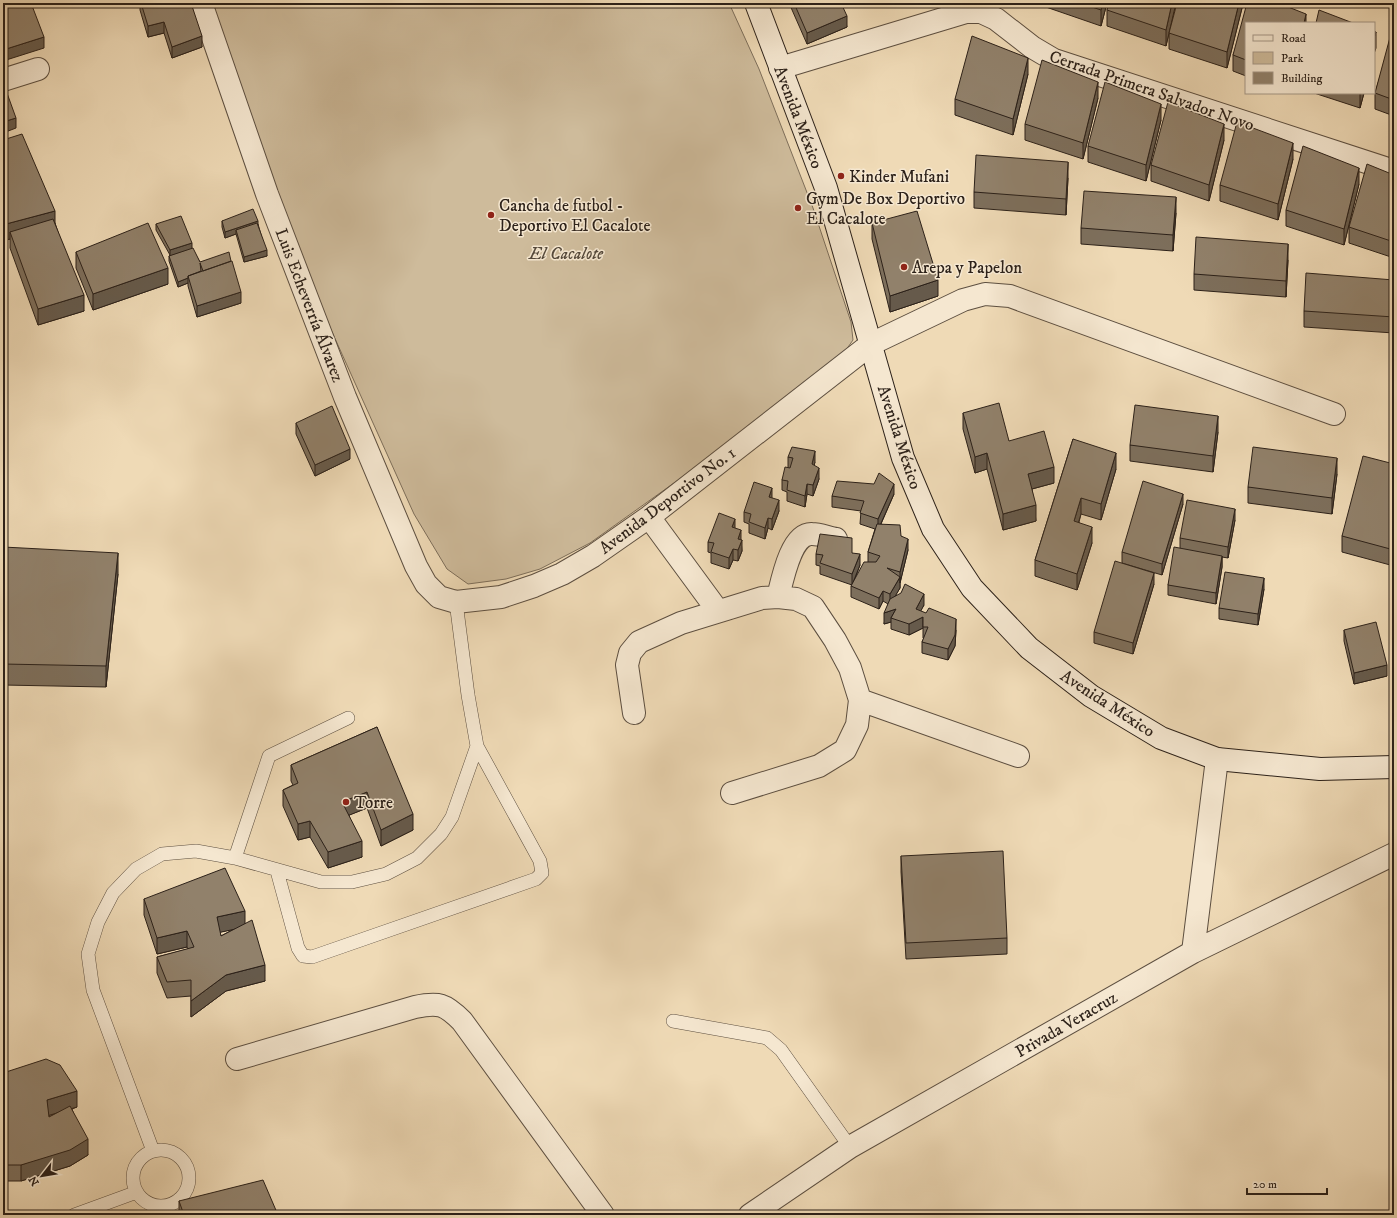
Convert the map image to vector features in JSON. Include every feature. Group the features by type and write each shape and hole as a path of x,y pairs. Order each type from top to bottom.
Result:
{"street":[{"name":"Luis Echeverría Álvarez","path":"201,3 267,194 345,397 416,566 426,584 447,600"},
{"name":"Avenida México","path":"756,3 826,188 903,458 933,529 972,588 1028,648 1091,696 1161,738 1217,759 1320,769 1394,767"},
{"name":"Cerrada Primera Salvador Novo","path":"780,68 966,12 981,12 996,19 1032,47 1054,60 1394,171"},
{"path":"3,80 38,69"},
{"name":"Avenida Deportivo No. 1","path":"447,600 501,596 534,586 562,574 593,556 649,517 871,344 963,300 985,294 1010,296 1334,414"},
{"path":"649,517 718,611"},
{"path":"778,596 787,560 801,540 811,534 836,540"},
{"path":"634,713 627,665 630,653 639,642 681,623 762,598 778,596 796,599 812,607 835,640 850,668 860,700 857,725 846,750 818,766 732,793"},
{"path":"860,700 1018,756"},
{"path":"1193,952 1217,759"},
{"name":"Privada Veracruz","path":"750,1215 850,1147 1193,952 1394,854"},
{"path":"237,1059 415,1007 433,1003 448,1008 462,1021 603,1215"}],"lane":[{"path":"277,871 298,948 303,956 312,957 536,879 542,873 540,861 477,746 468,695 447,600"},
{"path":"235,858 269,756 348,718"},
{"path":"153,1151 93,990 88,954 98,922 113,893 136,869 162,854 196,851 235,858 277,871 321,882 352,882 386,874 417,858 441,834 452,818 477,746"},
{"path":"673,1022 768,1038 781,1050 850,1147"},
{"path":"166,1150 178,1155 186,1165 190,1177 188,1189 171,1210 145,1202 136,1192 133,1180 135,1167 142,1157 153,1151 166,1150"},
{"path":"74,1215 136,1192"}],"green space":[{"name":"El Cacalote","path":"209,3 729,3 759,69 813,208 851,322 853,340 841,357 681,478 590,543 540,569 506,579 468,584 447,569 414,514 283,223"}],"building":[{"path":"13,3 31,3 44,37 3,50 3,7"},
{"path":"141,3 191,3 202,36 172,47 164,22 148,26"},
{"path":"794,3 841,3 847,16 807,33"},
{"path":"1080,3 1103,3 1101,10"},
{"path":"1109,3 1172,3 1166,30 1107,10"},
{"path":"1177,3 1239,3 1227,52 1169,33"},
{"path":"1247,3 1278,3 1306,14 1304,22 1245,22 1245,60 1233,55"},
{"path":"1319,10 1350,22 1316,22"},
{"path":"1392,30 1394,31 1394,100 1375,93"},
{"path":"972,36 1028,58 1013,119 955,99"},
{"path":"1042,60 1098,82 1083,143 1025,124"},
{"path":"3,82 16,118 3,122"},
{"path":"1105,82 1161,104 1146,165 1088,146"},
{"path":"1168,102 1224,124 1209,185 1151,165"},
{"path":"1237,122 1293,143 1278,204 1220,185"},
{"path":"22,134 55,211 6,224 3,214 3,140"},
{"path":"1303,146 1359,168 1344,229 1286,210"},
{"path":"976,155 1068,162 1066,199 974,192"},
{"path":"1367,164 1394,175 1394,242 1349,227"},
{"path":"1084,191 1176,197 1173,235 1081,228"},
{"path":"253,209 258,221 225,232 222,221"},
{"name":"Arepa y Papelon","path":"917,211 938,280 890,296 872,223"},
{"path":"181,216 192,243 170,250 156,224"},
{"path":"53,219 84,295 38,309 10,232"},
{"path":"148,223 168,268 93,294 76,252"},
{"path":"257,223 267,250 244,257 236,230"},
{"path":"1196,237 1288,244 1286,281 1194,274"},
{"path":"193,248 200,262 229,252 231,261 203,271 200,263 201,271 178,282 169,256"},
{"path":"232,261 241,292 197,306 188,276"},
{"path":"1306,273 1394,280 1394,317 1304,311"},
{"path":"999,403 1009,441 1044,431 1054,467 1028,474 1036,505 1003,514 987,453 975,457 963,413"},
{"path":"1135,405 1218,416 1213,456 1130,445"},
{"path":"332,406 350,449 315,465 296,423"},
{"path":"1073,439 1116,453 1101,504 1081,498 1074,521 1092,527 1077,574 1035,560"},
{"path":"792,447 815,451 812,464 819,468 813,485 807,484 805,496 787,490 788,481 782,480 785,467 790,468 793,458 788,457"},
{"path":"1253,447 1337,458 1332,498 1248,487"},
{"path":"1363,456 1394,464 1394,550 1342,536"},
{"path":"879,473 894,484 878,519 860,513 864,501 832,496 837,481 874,484"},
{"path":"1143,481 1183,494 1162,564 1122,552"},
{"path":"754,482 772,488 769,497 779,500 772,519 768,518 765,528 749,522 751,514 744,512"},
{"path":"1187,500 1235,509 1228,547 1180,538"},
{"path":"719,513 735,519 732,527 741,530 738,539 742,540 738,550 733,549 729,558 711,552 714,543 708,542"},
{"path":"877,524 900,525 901,536 908,539 900,572 887,568 900,577 890,594 883,591 879,598 851,586 864,562 876,562 880,556 868,552"},
{"path":"820,534 852,538 852,553 860,554 852,574 820,563 823,555 816,554"},
{"path":"3,547 118,553 106,666 3,664"},
{"path":"1174,547 1222,556 1216,593 1168,585"},
{"path":"1115,561 1154,573 1133,643 1094,632"},
{"path":"1225,572 1264,578 1258,614 1219,608"},
{"path":"905,584 924,594 916,609 926,613 929,608 956,619 955,635 948,649 922,642 928,627 923,627 923,617 909,624 891,618 896,609 884,613 890,599 901,593"},
{"path":"1376,622 1387,665 1354,673 1344,630"},
{"name":"Torre","path":"377,727 413,814 381,830 367,792 342,802 362,841 328,852 310,821 298,824 283,790 298,783 291,765"},
{"path":"1003,851 1007,938 906,943 901,856"},
{"path":"225,868 245,911 217,917 221,936 252,920 265,965 226,975 191,1001 191,980 167,982 157,957 194,947 187,931 157,938 144,899"},
{"path":"46,1059 60,1065 77,1091 47,1100 49,1117 70,1106 88,1139 70,1150 21,1165 3,1165 3,1120 7,1117 3,1109 3,1073"},
{"path":"263,1180 278,1215 184,1215 179,1201"}],"place":[{"name":"Kinder Mufani","path":"841,176"},
{"name":"Gym De Box Deportivo El Cacalote","path":"798,208"},
{"name":"Cancha de futbol - Deportivo El Cacalote","path":"491,215"},
{"name":"Arepa y Papelon","path":"904,267"},
{"name":"Torre","path":"346,802"}]}
